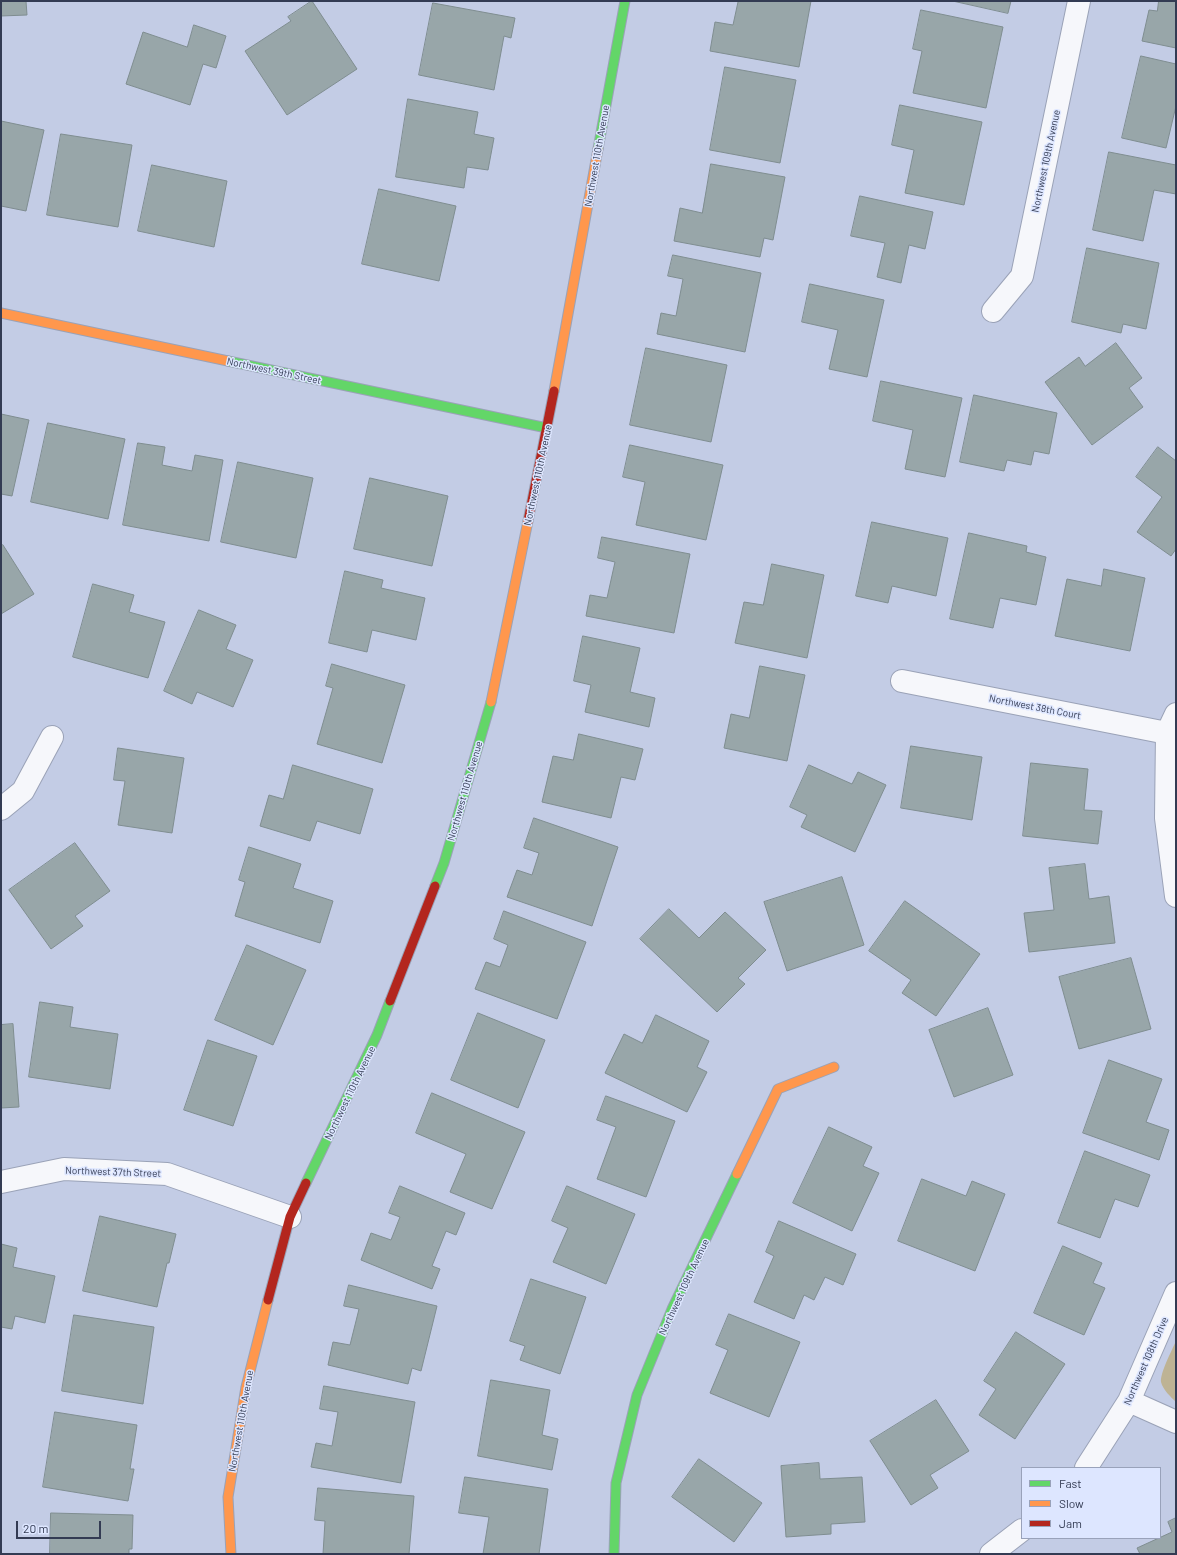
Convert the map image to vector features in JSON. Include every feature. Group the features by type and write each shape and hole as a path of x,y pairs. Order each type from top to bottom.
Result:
{"street":[{"name":"Northwest 110th Avenue","path":"231,1554 228,1498 246,1387 290,1218 377,1035 444,863 489,709 547,428 625,1"},
{"name":"Northwest 109th Avenue","path":"993,311 1022,276 1079,1"},
{"name":"Northwest 39th Street","path":"1,313 547,428"},
{"name":"Northwest 38th Court","path":"902,681 1172,723"},
{"path":"1172,723 1166,818 1176,896"},
{"path":"1,810 23,791 52,737"},
{"name":"Northwest 109th Avenue","path":"614,1554 616,1483 637,1395 672,1309 778,1090 834,1067"},
{"name":"Northwest 37th Street","path":"1,1182 64,1169 167,1174 290,1218"},
{"name":"Northwest 108th Drive","path":"1087,1467 1129,1401 1176,1293"},
{"path":"1129,1401 1176,1422"},
{"path":"991,1554 1021,1531"}],"shaded area":[{"path":"1176,1341 1176,1402 1165,1391 1161,1378 1164,1367"}],"building":[{"path":"1,1 26,1 27,15 1,16"},
{"path":"312,1 357,69 287,115 245,51 291,21 288,17"},
{"path":"733,1 811,1 799,67 710,51 715,22 733,25 738,2"},
{"path":"953,1 1011,1 1008,13"},
{"path":"1159,1 1176,1 1176,48 1142,41 1149,10 1157,11"},
{"path":"433,3 515,18 511,38 504,36 494,90 419,75"},
{"path":"921,10 1003,27 986,108 913,93 922,51 913,49"},
{"path":"194,25 226,36 216,68 203,64 190,105 126,84 143,32 187,47"},
{"path":"1141,56 1176,64 1176,106 1166,148 1122,138"},
{"path":"725,67 796,80 780,163 710,150"},
{"path":"408,99 478,112 474,134 494,138 488,170 467,167 464,188 396,177"},
{"path":"900,105 982,122 964,205 905,193 914,150 892,145"},
{"path":"1,121 44,130 26,211 1,206"},
{"path":"61,134 132,145 118,227 47,215"},
{"path":"1109,152 1176,165 1176,194 1154,190 1143,241 1093,230"},
{"path":"711,164 785,177 773,240 764,238 760,257 674,241 680,208 702,213"},
{"path":"152,165 227,181 214,247 138,231"},
{"path":"379,189 456,206 439,281 362,264"},
{"path":"860,196 933,212 925,249 909,245 901,283 877,277 885,243 851,236"},
{"path":"1087,248 1159,263 1146,329 1123,324 1121,333 1072,322"},
{"path":"673,255 761,273 745,352 657,334 661,313 676,316 683,279 668,276"},
{"path":"810,284 884,300 867,377 829,369 838,330 802,322"},
{"path":"1116,343 1142,378 1129,388 1143,407 1092,445 1045,382 1079,357 1085,366"},
{"path":"646,348 727,365 711,442 630,425"},
{"path":"881,381 962,398 945,477 905,469 913,430 873,421"},
{"path":"974,395 1057,413 1049,454 1034,451 1031,465 1007,460 1004,471 960,462"},
{"path":"1,414 29,420 12,496 1,494"},
{"path":"48,423 125,439 108,519 31,502"},
{"path":"138,443 165,447 162,465 192,471 195,455 223,460 209,541 123,525"},
{"path":"630,445 723,465 706,540 636,525 645,482 623,477"},
{"path":"1158,447 1176,461 1176,549 1171,556 1137,532 1162,497 1136,477"},
{"path":"238,462 313,478 296,558 221,542"},
{"path":"370,478 448,496 432,566 354,549"},
{"path":"872,522 948,538 936,596 892,586 888,603 856,596"},
{"path":"969,533 1027,546 1026,552 1046,557 1036,605 1000,598 993,628 950,619"},
{"path":"602,537 690,554 674,633 586,616 590,595 607,598 615,562 598,558"},
{"path":"3,545 34,594 1,614 1,546"},
{"path":"772,564 824,575 807,658 735,643 744,602 763,605"},
{"path":"1104,569 1145,578 1130,651 1055,636 1067,579 1101,586"},
{"path":"345,571 383,580 381,588 425,598 416,640 372,630 367,652 329,643"},
{"path":"93,584 134,595 129,612 165,622 148,678 73,657"},
{"path":"199,610 236,625 226,649 253,660 233,707 197,692 192,704 164,691"},
{"path":"583,636 640,648 630,692 655,698 649,727 585,712 591,685 574,681"},
{"path":"332,664 405,685 382,763 317,744 333,688 326,686"},
{"path":"760,666 805,675 787,761 724,748 731,714 749,718"},
{"path":"579,734 643,749 635,780 621,777 611,818 542,802 553,756 573,760"},
{"path":"911,746 982,757 972,820 901,808"},
{"path":"118,748 184,758 172,833 118,825 125,781 114,780"},
{"path":"1031,763 1088,769 1084,810 1102,811 1098,844 1023,836"},
{"path":"293,765 373,789 360,834 317,821 310,841 260,826 269,795 283,799"},
{"path":"809,765 852,784 858,772 886,785 855,852 801,827 807,815 790,807"},
{"path":"534,818 618,847 592,926 507,897 517,870 532,875 539,853 524,848"},
{"path":"75,843 110,891 75,916 83,926 51,949 9,890"},
{"path":"249,847 301,864 293,888 333,901 320,943 235,916 245,882 239,880"},
{"path":"1085,864 1089,899 1109,896 1115,943 1029,952 1024,913 1054,910 1049,868"},
{"path":"842,877 864,945 787,971 764,902"},
{"path":"905,901 980,954 936,1016 902,993 911,980 869,951"},
{"path":"669,909 699,938 725,912 766,950 738,978 745,984 717,1012 640,939"},
{"path":"504,911 586,942 557,1019 475,989 486,962 500,967 508,945 494,939"},
{"path":"247,945 306,970 273,1045 215,1020"},
{"path":"1131,958 1151,1029 1079,1049 1059,977"},
{"path":"40,1002 73,1007 70,1027 118,1034 110,1089 29,1077"},
{"path":"988,1008 1013,1075 954,1097 929,1030"},
{"path":"478,1013 545,1040 518,1108 451,1080"},
{"path":"656,1015 709,1041 697,1067 707,1072 687,1112 605,1073 624,1034 642,1043"},
{"path":"13,1024 19,1107 1,1108 1,1025"},
{"path":"208,1040 257,1056 233,1126 184,1110"},
{"path":"1109,1060 1162,1079 1146,1122 1169,1130 1159,1160 1083,1133"},
{"path":"432,1093 525,1132 492,1209 450,1192 466,1154 416,1133"},
{"path":"606,1096 675,1121 646,1197 597,1179 616,1127 597,1120"},
{"path":"829,1127 872,1147 863,1166 879,1173 852,1231 793,1203"},
{"path":"1085,1151 1150,1175 1138,1207 1115,1199 1100,1238 1058,1223"},
{"path":"922,1179 966,1196 972,1181 1005,1194 975,1271 898,1241"},
{"path":"400,1186 465,1213 456,1235 446,1231 432,1266 440,1269 432,1289 361,1260 371,1233 391,1240 400,1217 389,1213"},
{"path":"567,1186 635,1214 606,1284 553,1262 568,1228 552,1221"},
{"path":"100,1216 176,1234 169,1263 167,1263 157,1307 83,1291"},
{"path":"779,1221 856,1254 843,1285 825,1277 814,1300 804,1295 794,1319 754,1302 774,1256 766,1252"},
{"path":"1,1244 17,1248 13,1267 55,1276 45,1323 15,1316 12,1329 1,1327"},
{"path":"1063,1246 1102,1263 1093,1283 1105,1288 1084,1335 1034,1313"},
{"path":"531,1279 586,1297 560,1374 520,1360 525,1346 510,1341"},
{"path":"349,1285 437,1306 421,1371 412,1368 408,1384 328,1365 333,1342 350,1345 359,1309 344,1306"},
{"path":"729,1314 800,1342 769,1417 710,1393 728,1350 716,1345"},
{"path":"74,1315 154,1327 143,1404 62,1391"},
{"path":"1016,1332 1065,1364 1015,1439 979,1415 996,1389 984,1381"},
{"path":"491,1380 550,1390 542,1435 558,1439 552,1470 478,1456"},
{"path":"324,1386 415,1402 401,1483 311,1467 316,1443 332,1446 338,1412 320,1409"},
{"path":"936,1400 969,1451 930,1475 938,1488 911,1505 870,1441"},
{"path":"55,1412 137,1425 130,1469 134,1469 128,1501 43,1487"},
{"path":"699,1459 762,1503 734,1542 672,1497"},
{"path":"819,1463 820,1479 862,1477 865,1522 831,1524 831,1534 786,1537 781,1466"},
{"path":"465,1477 548,1489 539,1554 483,1554 489,1517 459,1513"},
{"path":"318,1488 414,1496 409,1554 323,1554 325,1521 315,1520"},
{"path":"51,1513 133,1515 132,1549 129,1549 129,1554 50,1554"},
{"path":"1176,1518 1176,1554 1140,1554 1137,1548 1157,1539 1161,1539 1161,1537 1172,1532 1168,1522"}],"traffic: fast":[{"path":"598,149 625,1"},
{"path":"228,361 547,428"},
{"path":"435,886 444,863 491,702"},
{"path":"306,1183 377,1035 390,1001"},
{"path":"614,1554 616,1483 637,1395 672,1309 737,1174"}],"traffic: slow":[{"path":"554,391 598,149"},
{"path":"1,313 228,361"},
{"path":"491,702 528,521"},
{"path":"737,1174 778,1089 834,1067"},
{"path":"231,1554 228,1497 246,1387 268,1300"}],"traffic: jam":[{"path":"528,521 554,391"},
{"path":"390,1001 435,886"},
{"path":"268,1300 290,1217 306,1183"}]}
